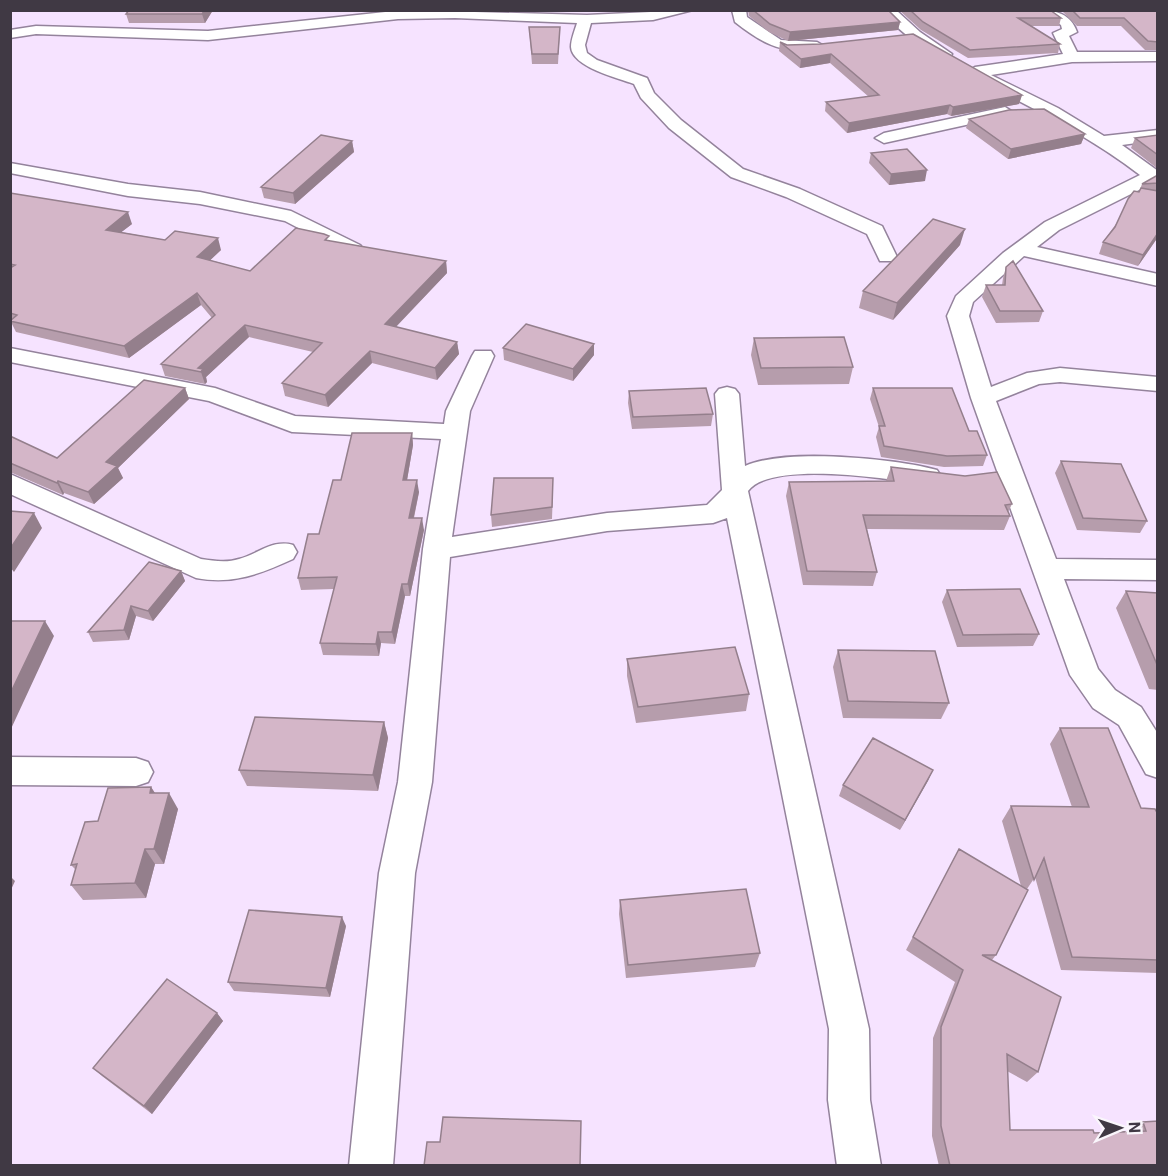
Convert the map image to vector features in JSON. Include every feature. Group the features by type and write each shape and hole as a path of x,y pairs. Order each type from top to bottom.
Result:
{"street":[{"path":"10,34 36,30 231,34 382,15 430,14 585,20 644,18 686,10"},
{"path":"739,10 740,19 763,37 782,47 829,45"},
{"path":"886,10 915,35 965,66 1052,111 1101,142 1117,149 1154,178 1052,225 963,300 958,316 983,398 999,474 1046,569 1085,675 1104,699 1130,716 1158,764"},
{"path":"1045,10 1066,23 1070,32 1060,33 1072,57"},
{"path":"585,20 578,45 580,55 592,63 641,81 647,95 675,124 737,173 793,193 875,230 887,257"},
{"path":"895,38 915,35"},
{"path":"965,66 1015,68 1072,57 1158,56"},
{"path":"884,138 1006,112 1052,111"},
{"path":"1101,142 1158,135"},
{"path":"10,168 128,190 200,198 291,217 353,249"},
{"path":"1021,249 1158,280"},
{"path":"10,355 215,395 292,424 455,432"},
{"path":"371,1166 397,873 415,782 437,549 455,432 465,393 483,356"},
{"path":"983,398 1035,378 1060,375 1158,384"},
{"path":"727,394 735,494 849,1029 849,1100 859,1166"},
{"path":"437,549 607,522 713,514 724,508 745,476 768,469 827,465 875,467 948,479"},
{"path":"10,483 196,568 219,573 237,573 283,552"},
{"path":"1046,569 1158,570"},
{"path":"10,771 136,772"}],"building":[{"path":"129,10 205,10 202,14 126,14"},
{"path":"753,10 888,10 900,22 790,32 770,24"},
{"path":"910,10 1050,10 1061,18 1018,18 1060,44 970,50 923,22"},
{"path":"1072,10 1158,10 1158,42 1148,41 1124,18 1080,18"},
{"path":"529,27 560,27 558,54 532,54"},
{"path":"913,34 1022,95 849,123 826,102 879,95 831,54 801,59 780,42 787,45 821,44"},
{"path":"1044,109 1085,134 1011,149 969,119 1009,110"},
{"path":"321,135 352,141 293,193 261,187"},
{"path":"1158,135 1158,155 1135,138"},
{"path":"907,149 927,170 891,174 871,153"},
{"path":"1158,176 1158,183 1142,184"},
{"path":"1141,188 1158,191 1158,233 1143,255 1103,242 1115,227 1128,199 1134,191 1139,192"},
{"path":"10,193 128,212 106,230 165,240 175,231 218,238 197,257 250,271 296,228 329,236 325,240 446,261 385,324 457,342 435,368 370,351 325,395 282,383 322,343 245,325 198,368 203,369 201,372 161,364 215,315 197,293 124,346 10,321 17,315 10,313 10,268 15,265 10,264"},
{"path":"933,219 965,229 897,303 863,291"},
{"path":"1013,261 1043,311 1000,311 986,285 1005,285 1006,267"},
{"path":"526,324 594,344 573,369 503,348"},
{"path":"844,337 853,367 761,368 754,338"},
{"path":"144,380 185,388 106,462 117,466 88,492 58,481 57,483 10,463 10,436 57,458"},
{"path":"706,388 713,414 633,417 629,391"},
{"path":"873,388 952,388 969,431 977,431 987,455 947,456 884,446 879,426 885,426"},
{"path":"352,433 412,433 403,480 417,480 409,518 422,518 408,584 402,584 392,632 378,632 376,644 320,643 337,577 298,578 308,534 319,534 333,480 341,480"},
{"path":"1061,461 1121,464 1147,521 1083,518"},
{"path":"891,467 965,476 997,472 1012,504 1005,505 1010,516 863,515 877,572 807,571 789,482 894,481"},
{"path":"494,478 553,478 552,507 491,515"},
{"path":"10,511 34,513 10,549"},
{"path":"149,562 181,571 148,611 131,606 124,630 88,632"},
{"path":"1020,589 1039,634 963,635 947,590"},
{"path":"1126,591 1158,593 1158,667"},
{"path":"10,621 45,621 10,694"},
{"path":"735,647 749,694 638,707 627,659"},
{"path":"838,650 935,651 949,703 848,701"},
{"path":"255,717 384,722 373,775 239,770"},
{"path":"1060,728 1108,728 1141,808 1155,809 1158,814 1158,960 1072,957 1044,858 1034,880 1011,806 1089,807"},
{"path":"873,738 933,770 905,820 843,785"},
{"path":"151,787 150,793 169,793 154,849 145,849 135,883 71,885 77,864 71,865 85,822 98,821 108,788"},
{"path":"959,849 1028,890 996,955 982,955 1061,997 1038,1072 1007,1054 1010,1130 1093,1130 1094,1133 1146,1131 1143,1122 1158,1121 1158,1166 950,1166 941,1126 941,1027 963,970 913,937"},
{"path":"746,889 760,953 628,965 620,900"},
{"path":"249,910 342,917 326,988 228,982"},
{"path":"167,979 217,1013 144,1106 93,1068"},
{"path":"443,1117 581,1121 580,1166 424,1166 427,1142 440,1142"}]}
